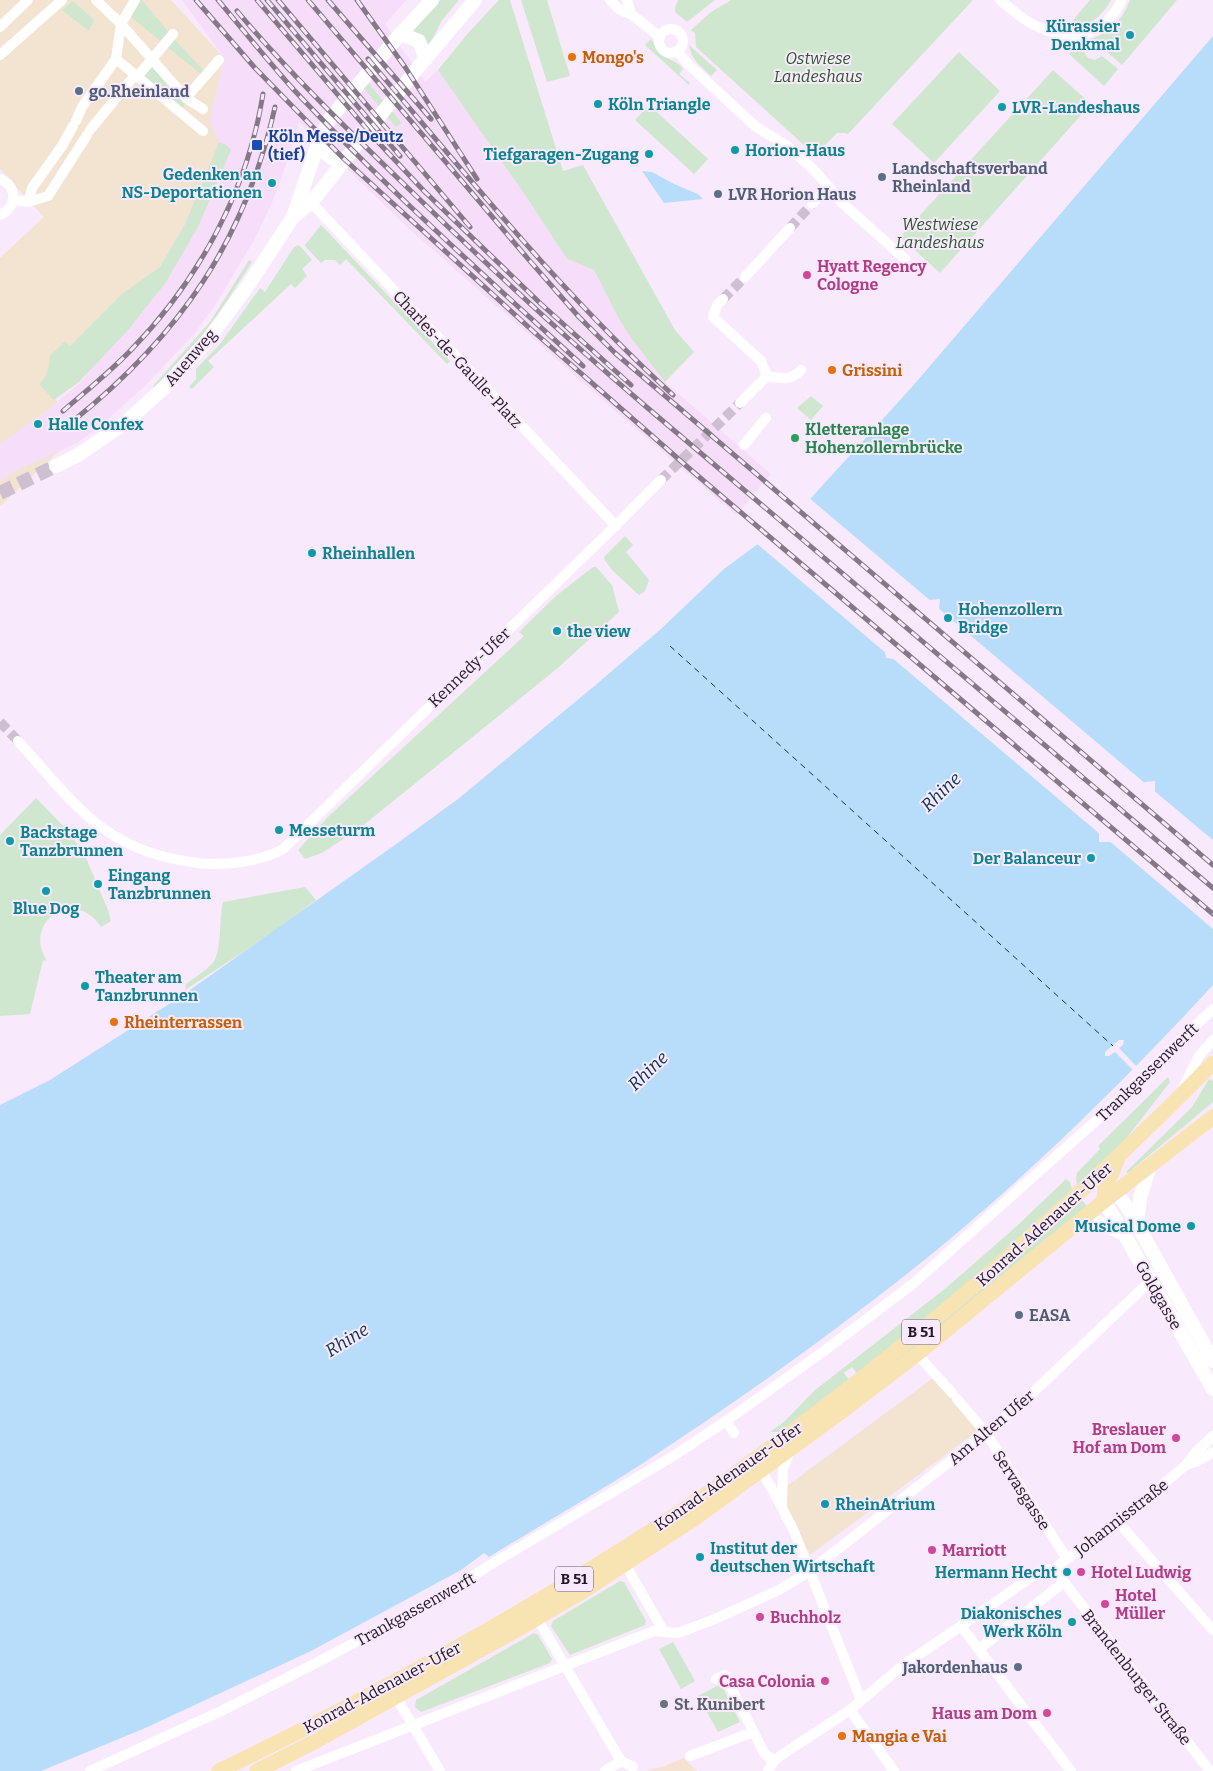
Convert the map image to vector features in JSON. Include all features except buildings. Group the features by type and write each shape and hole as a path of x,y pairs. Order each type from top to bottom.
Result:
{"main road":[{"name":"Konrad-Adenauer-Ufer","path":"219,1771 392,1691 537,1618 694,1519 832,1401 953,1306 1120,1155 1213,1062"},
{"name":"Konrad-Adenauer-Ufer","path":"257,1771 316,1741 514,1614 757,1465 792,1447 917,1354 1074,1226 1108,1194 1213,1117"},
{"path":"1084,1187 1108,1194 1120,1155"}],"street":[{"path":"0,27 28,0"},
{"path":"0,55 62,0"},
{"path":"96,0 122,24 186,98 201,108 192,122"},
{"path":"28,202 32,188 62,146 82,108 116,59 122,24 135,0"},
{"name":"Auenweg","path":"293,217 318,144 330,119 432,0"},
{"name":"Auenweg","path":"56,466 78,455 125,423 167,384 207,341 236,302 293,217 310,202 475,0"},
{"path":"610,0 620,10 631,14 660,37"},
{"path":"627,0 631,14"},
{"path":"1000,0 1034,25 1052,32 1076,35 1099,29 1117,11 1122,0"},
{"path":"668,29 678,30 683,40 682,46 677,51 669,52 660,45 660,37 668,29"},
{"path":"14,200 28,202 48,196 89,133 173,34"},
{"path":"401,34 419,41 426,59"},
{"path":"677,51 689,65 755,126 787,146 829,186 840,201 905,259"},
{"path":"116,59 202,131"},
{"path":"186,98 220,60"},
{"path":"318,144 323,152 337,161 343,162"},
{"path":"0,179 12,189 14,200 10,208 0,215"},
{"path":"812,204 829,186"},
{"name":"Charles-de-Gaulle-Platz","path":"302,190 310,202 616,526"},
{"path":"745,277 790,228"},
{"path":"723,299 717,305 713,317 761,361 767,376"},
{"path":"767,376 792,378 801,370"},
{"path":"740,404 767,376"},
{"path":"744,445 766,418"},
{"name":"Kennedy-Ufer","path":"18,741 86,816 105,831 143,851 182,861 213,865 234,863 276,853 283,849 661,480"},
{"name":"Trankgassenwerft","path":"90,1771 221,1711 445,1595 488,1566 675,1454 726,1421 914,1284 1080,1136 1213,1008"},
{"name":"Konrad-Adenauer-Ufer","path":"1178,1098 1199,1056 1213,1040"},
{"path":"1137,1224 1140,1198 1150,1165"},
{"name":"Goldgasse","path":"1108,1194 1124,1201 1213,1361"},
{"name":"Goldgasse","path":"1108,1194 1124,1234 1213,1390"},
{"path":"1074,1226 1100,1223 1124,1234"},
{"name":"Am Alten Ufer","path":"664,1632 678,1632 715,1618 779,1590 810,1571 986,1433 1031,1394 1162,1270"},
{"name":"Servasgasse","path":"917,1354 986,1433 1067,1559"},
{"name":"Konrad-Adenauer-Ufer","path":"726,1421 734,1433"},
{"name":"Johannisstraße","path":"1056,1570 1067,1559 1118,1522 1186,1465 1213,1436"},
{"path":"782,1508 783,1469 792,1447"},
{"name":"Johannisstraße","path":"1186,1465 1198,1461 1213,1452"},
{"path":"757,1465 782,1508 810,1571 862,1700"},
{"path":"1118,1522 1213,1630"},
{"path":"625,1564 664,1632"},
{"path":"768,1771 774,1761 850,1710 902,1666 1043,1569 1056,1570 1064,1582 979,1650"},
{"name":"Brandenburger Straße","path":"1064,1582 1210,1771"},
{"path":"537,1618 622,1762 632,1767"},
{"path":"961,1626 1071,1771"},
{"path":"296,1771 654,1631 664,1632"},
{"path":"716,1679 725,1676 764,1753 774,1761"},
{"path":"392,1691 440,1771"},
{"path":"850,1710 894,1771"},
{"path":"690,1756 752,1732"},
{"path":"605,1771 622,1762"}],"shaded area":[{"path":"0,0 171,0 224,58 210,122 219,142 185,224 160,267 123,293 55,399 82,430 0,506 0,258 44,217 0,169"},
{"path":"182,0 406,0 385,24 425,82 438,70 567,259 594,270 631,338 665,382 771,474 736,515 406,226 299,122 271,205 254,240 216,304 194,334 144,387 94,431 77,443 17,470 0,481 0,444 49,409 82,381 123,327 185,227 219,143 210,122 224,58"},
{"path":"933,1378 979,1430 810,1555 779,1492"},
{"path":"683,1758 697,1771 644,1771 665,1766"}],"green space":[{"path":"140,0 170,34 163,43 131,17"},
{"path":"440,0 459,0 442,20 432,40 426,47 411,32"},
{"path":"499,0 510,0 563,171 583,165 675,330 694,352 665,382 631,338 594,270 567,259 438,70 469,32"},
{"path":"521,0 547,0 570,76 547,82"},
{"path":"678,0 715,0 687,22 675,12"},
{"name":"Ostwiese Landeshaus","path":"731,0 973,0 848,134 837,133 815,155 696,47 695,33 691,30 711,12"},
{"path":"1090,0 1111,0 1100,15 1090,23 1078,26 1070,24"},
{"path":"1130,0 1177,0 1122,65 1099,45 1096,52 1092,52 1090,47 1096,43 1090,39 1110,29 1120,19"},
{"path":"73,1 94,20 89,31 62,10"},
{"path":"174,39 204,71 201,74 167,47"},
{"path":"651,39 660,53 683,69 679,74 690,83 689,85 645,45"},
{"path":"1081,40 1085,43 1083,51 1088,58 1095,60 1102,56 1118,69 1104,86 1069,54"},
{"path":"689,45 717,70 711,76 694,59"},
{"path":"959,52 1000,91 934,163 892,124"},
{"path":"153,64 185,105 181,109 142,77"},
{"name":"Westwiese Landeshaus","path":"1053,70 1091,104 940,273 900,237"},
{"path":"368,83 402,123 396,127 363,87"},
{"path":"649,105 708,159 694,174 635,120"},
{"path":"219,142 231,150 198,227 166,282 128,330 79,382 54,400 39,384 46,375 50,356 65,341 70,346 123,293 160,267 185,224"},
{"path":"321,225 450,361 447,364 346,259 340,265 335,260 325,260 321,263 306,247 305,245"},
{"path":"298,245 312,260 302,269 307,276 295,288 291,284 208,361 214,367 192,389 189,387 196,379 196,369 220,344 260,288 265,292 294,247"},
{"path":"249,260 252,262 210,327 154,388 153,386 210,322"},
{"path":"811,396 823,406 811,420 797,408"},
{"path":"625,536 633,545 626,552 649,580 645,591 639,595 613,571 604,559"},
{"path":"593,567 596,567 612,585 619,612 559,667 360,828 322,853 305,859 298,850 329,816 524,636 519,632 556,596"},
{"path":"36,798 69,832 86,858 111,921 101,927 90,915 78,910 66,910 55,914 46,922 41,933 41,946 47,961 43,960 30,1014 0,1016 0,835"},
{"path":"305,887 316,900 272,933 185,990 186,984 209,967 215,959 219,944 223,902"},
{"path":"1168,1077 1170,1082 1125,1140 1077,1185 1077,1173 1100,1149 1098,1146"},
{"path":"1209,1079 1213,1081 1213,1102 1128,1173 1126,1172 1192,1107"},
{"path":"1066,1179 1070,1182 1072,1190 997,1259 858,1375 852,1367 844,1373 850,1381 781,1432 770,1432 785,1421 815,1390 946,1288 1018,1225"},
{"path":"1081,1199 1088,1207 894,1365 882,1371"},
{"path":"620,1581 624,1582 646,1621 645,1625 570,1655 551,1626 553,1621"},
{"path":"534,1633 538,1635 552,1659 550,1663 421,1712 415,1707 416,1700"},
{"path":"673,1642 695,1681 681,1689 659,1649"},
{"path":"721,1684 740,1722 718,1732 698,1696"}],"water":[{"name":"Rhine","path":"1213,36 1213,985 1090,1112 960,1231 812,1346 727,1407 640,1465 489,1557 484,1553 461,1570 311,1651 143,1729 41,1771 0,1771 0,1105 50,1080 180,997 458,799 662,628 724,569 792,519 911,388","holes":["940,599 939,609 894,659 886,658 885,651 929,600","1155,781 1155,791 1110,842 1099,842 1099,832 1145,782"]},
{"path":"642,171 652,172 698,194 703,199 664,203"}],"pier":[{"path":"808,497 932,602 887,654 756,543 790,517"},
{"path":"937,607 1147,785 1101,835 890,656"},
{"path":"1152,789 1213,840 1213,929 1107,839"},
{"path":"1119,1040 1124,1040 1123,1045 1119,1048 1137,1067 1133,1070 1115,1052 1105,1056 1105,1052"}],"ferry route":[{"path":"670,646 1113,1046"}],"tunnel":[{"path":"790,228 812,204"},
{"path":"723,299 745,277"},
{"path":"661,480 740,403"},
{"path":"0,493 56,466"},
{"path":"0,722 18,741"}],"railway":[{"path":"196,0 255,68 343,158 534,332 691,470 1213,914"},
{"path":"218,0 294,90 329,126 436,231 583,366"},
{"path":"257,0 378,142 424,191 541,304 631,385"},
{"path":"267,0 400,156"},
{"path":"278,0 470,227"},
{"path":"308,0 529,260 579,317 615,353 1213,865"},
{"path":"328,0 431,119"},
{"path":"357,0 405,67 477,179"},
{"path":"237,11 300,81 344,125 469,247 619,384 1213,888"},
{"path":"368,59 553,274 592,316 673,395"},
{"path":"63,411 131,350 178,294 198,264 217,232 232,199 256,130 263,94"},
{"path":"73,421 111,389 145,355 176,320 202,282 226,243 246,201 262,155 275,107"}],"place":[{"name":"Kürassier Denkmal","path":"1130,35"},
{"name":"Mongo's","path":"572,57"},
{"name":"go.Rheinland","path":"79,91"},
{"name":"Köln Triangle","path":"598,104"},
{"name":"LVR-Landeshaus","path":"1002,107"},
{"name":"Köln Messe/Deutz (tief)","path":"257,145"},
{"name":"Horion-Haus","path":"735,150"},
{"name":"Tiefgaragen-Zugang","path":"649,154"},
{"name":"Landschaftsverband Rheinland","path":"882,177"},
{"name":"Gedenken an NS-Deportationen","path":"272,183"},
{"name":"LVR Horion Haus","path":"718,194"},
{"name":"Hyatt Regency Cologne","path":"807,275"},
{"name":"Grissini","path":"832,370"},
{"name":"Halle Confex","path":"38,424"},
{"name":"Kletteranlage Hohenzollernbrücke","path":"795,438"},
{"name":"Rheinhallen","path":"312,553"},
{"name":"Hohenzollern Bridge","path":"948,618"},
{"name":"the view","path":"557,631"},
{"name":"Messeturm","path":"279,830"},
{"name":"Backstage Tanzbrunnen","path":"10,841"},
{"name":"Der Balanceur","path":"1091,858"},
{"name":"Eingang Tanzbrunnen","path":"98,884"},
{"name":"Blue Dog","path":"46,891"},
{"name":"Theater am Tanzbrunnen","path":"85,986"},
{"name":"Rheinterrassen","path":"114,1022"},
{"name":"Musical Dome","path":"1191,1226"},
{"name":"EASA","path":"1019,1315"},
{"name":"Breslauer Hof am Dom","path":"1176,1438"},
{"name":"RheinAtrium","path":"825,1504"},
{"name":"Marriott","path":"932,1550"},
{"name":"Institut der deutschen Wirtschaft","path":"700,1557"},
{"name":"Hermann Hecht","path":"1067,1572"},
{"name":"Hotel Ludwig","path":"1081,1572"},
{"name":"Hotel Müller","path":"1105,1604"},
{"name":"Buchholz","path":"760,1617"},
{"name":"Diakonisches Werk Köln","path":"1072,1622"},
{"name":"Jakordenhaus","path":"1018,1667"},
{"name":"Casa Colonia","path":"825,1681"},
{"name":"St. Kunibert","path":"664,1704"},
{"name":"Haus am Dom","path":"1047,1713"},
{"name":"Mangia e Vai","path":"842,1736"}]}
